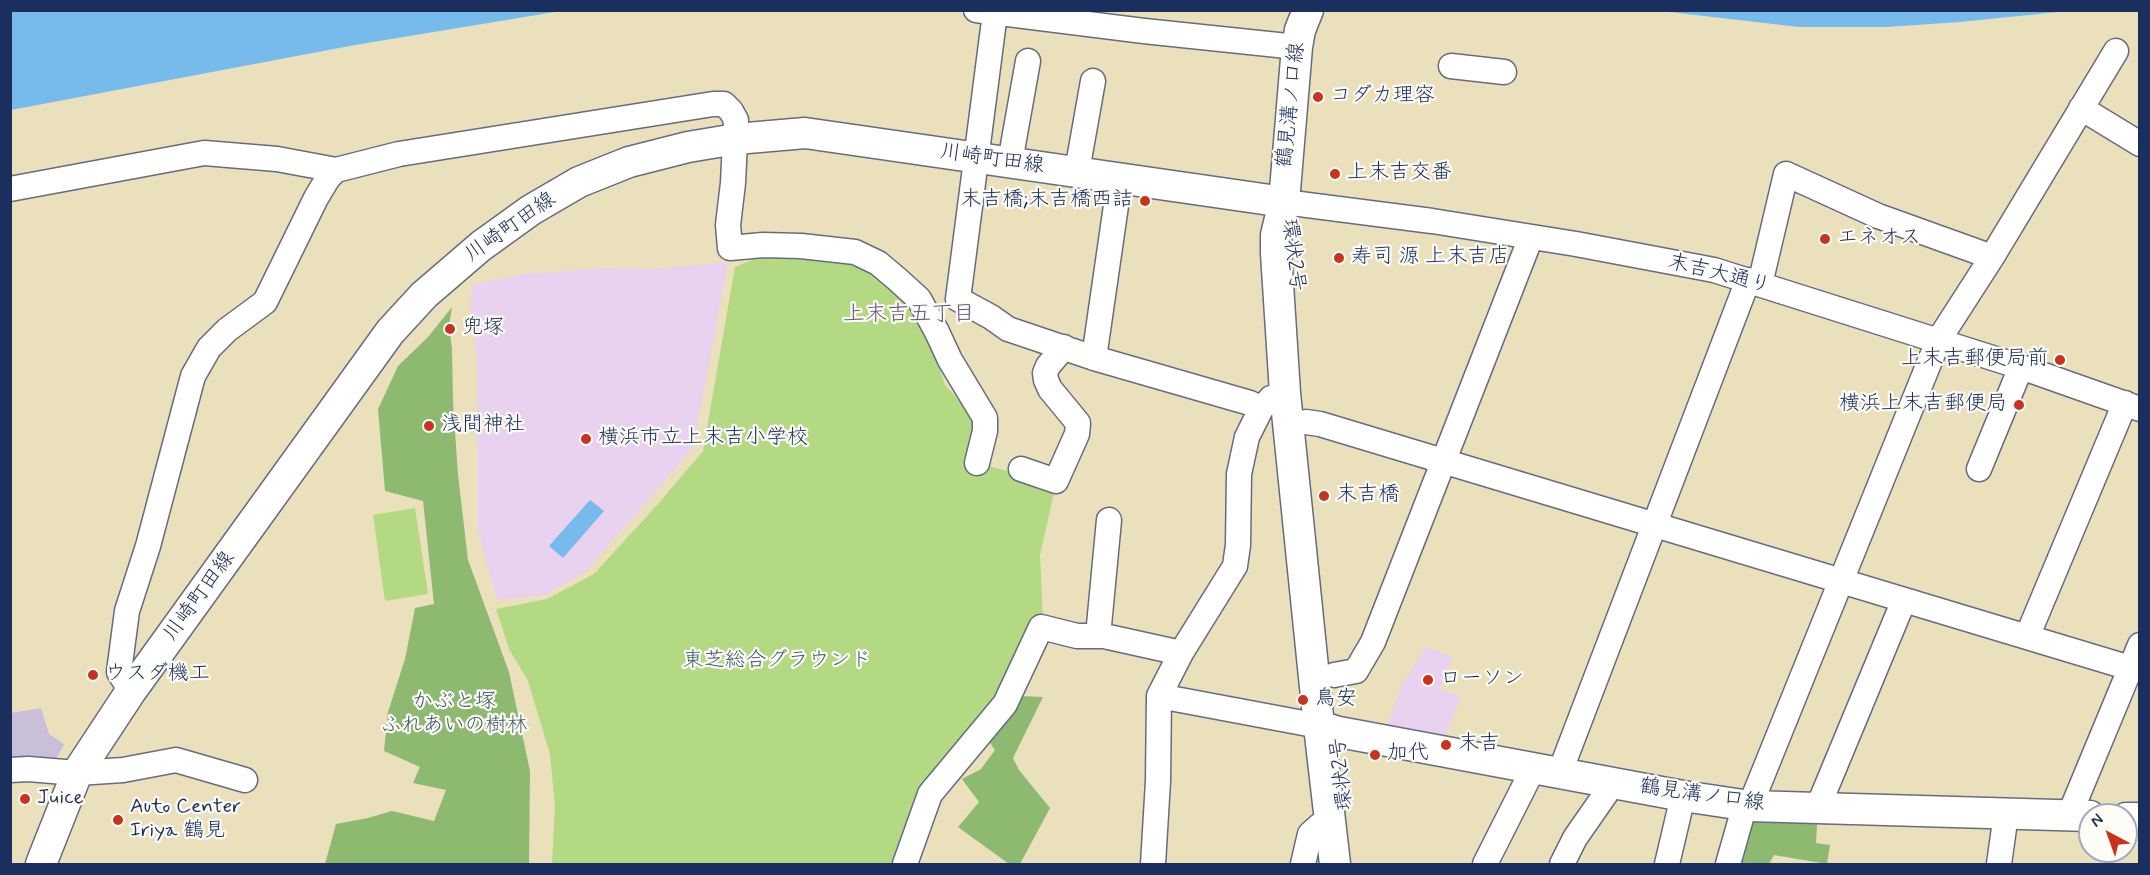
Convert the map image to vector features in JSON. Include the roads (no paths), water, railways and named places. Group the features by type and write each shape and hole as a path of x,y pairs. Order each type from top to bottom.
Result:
{"main road":[{"name":"鶴見溝ノ口線","path":"1284,202 1297,47 1300,30 1308,10"},
{"name":"川崎町田線","path":"41,864 77,773 131,691 390,332 424,295 491,238 579,182 629,162 688,147 736,139 805,133 1284,202"},
{"name":"環状2号","path":"1284,202 1276,235 1285,393 1329,729 1353,864"},
{"name":"環状2号","path":"1284,202 1294,238 1306,422 1334,675 1329,729 1335,864"},
{"name":"鶴見溝ノ口線","path":"1329,729 1683,796 1750,806 2078,816"}],"street":[{"path":"1261,409 1250,403 1094,358 1008,329 957,299 975,158 985,12 1297,47"},
{"path":"1728,864 1742,815 1750,806 1938,341 1992,257 2116,51"},
{"path":"1010,162 1028,61"},
{"path":"1451,66 1504,72"},
{"path":"1077,171 1093,81"},
{"path":"10,189 204,153 276,159 336,170 399,154 724,104 736,120 728,225 730,248 764,245 801,246 855,252 878,263 897,279 919,299 950,360 985,418 985,431 977,463"},
{"path":"2081,108 2139,144"},
{"path":"131,691 119,672 128,611 148,546 193,376 209,348 227,330 265,302 316,198 328,178 336,170"},
{"path":"1485,864 1547,770 1655,525 1754,282 1786,174 1878,216 1992,257"},
{"path":"1094,358 1120,178"},
{"name":"末吉大通り","path":"1284,202 1432,221 1714,270 2021,367 2132,406"},
{"path":"1334,675 1356,671 1373,642 1531,237"},
{"path":"1021,469 1056,481 1077,434 1078,423 1050,389 1046,380 1045,373 1048,366 1064,347"},
{"path":"1979,469 2021,367"},
{"path":"1153,864 1158,782 1159,696 1181,653 1235,566 1238,545 1239,474 1247,437 1261,409 1273,395 1285,393"},
{"path":"2027,637 2132,406"},
{"path":"1306,422 1320,424 1444,461 2130,668"},
{"path":"1098,636 1109,520"},
{"path":"1818,807 1904,600"},
{"path":"907,863 930,794 1005,704 1041,627 1077,636 1098,636 1181,653"},
{"path":"2084,803 2139,645"},
{"path":"1159,696 1329,729"},
{"path":"10,770 28,769 77,773 123,771 176,760 245,780"},
{"path":"1562,864 1575,838 1614,782"},
{"path":"1667,864 1683,796"},
{"path":"1999,864 2006,814"},
{"path":"1303,864 1310,834 1319,826 1332,820"}],"water":[{"path":"11,10 561,11 355,45 11,110"},
{"path":"1661,11 2068,11 1887,27 1799,27"},
{"path":"590,500 604,511 563,558 549,546"}],"place":[{"name":"コダカ理容","path":"1318,97"},
{"name":"上末吉交番","path":"1335,174"},
{"name":"末吉橋;末吉橋西詰","path":"1145,201"},
{"name":"エネオス","path":"1825,239"},
{"name":"寿司 源 上末吉店","path":"1339,258"},
{"name":"兜塚","path":"450,329"},
{"name":"上末吉郵便局前","path":"2060,360"},
{"name":"横浜上末吉郵便局","path":"2019,405"},
{"name":"浅間神社","path":"429,426"},
{"name":"横浜市立上末吉小学校","path":"586,439"},
{"name":"末吉橋","path":"1324,496"},
{"name":"ウスダ機工","path":"93,675"},
{"name":"ローソン","path":"1428,680"},
{"name":"鳥安","path":"1303,700"},
{"name":"末吉","path":"1446,745"},
{"name":"加代","path":"1375,755"},
{"name":"Juice","path":"25,799"},
{"name":"Auto Center Iriya 鶴見","path":"118,820"}],"district":[{"name":"上末吉五丁目","path":"909,315"}],"park label":[{"name":"東芝総合グラウンド","path":"777,662"},
{"name":"かぶと塚 ふれあいの樹林","path":"454,715"}]}
